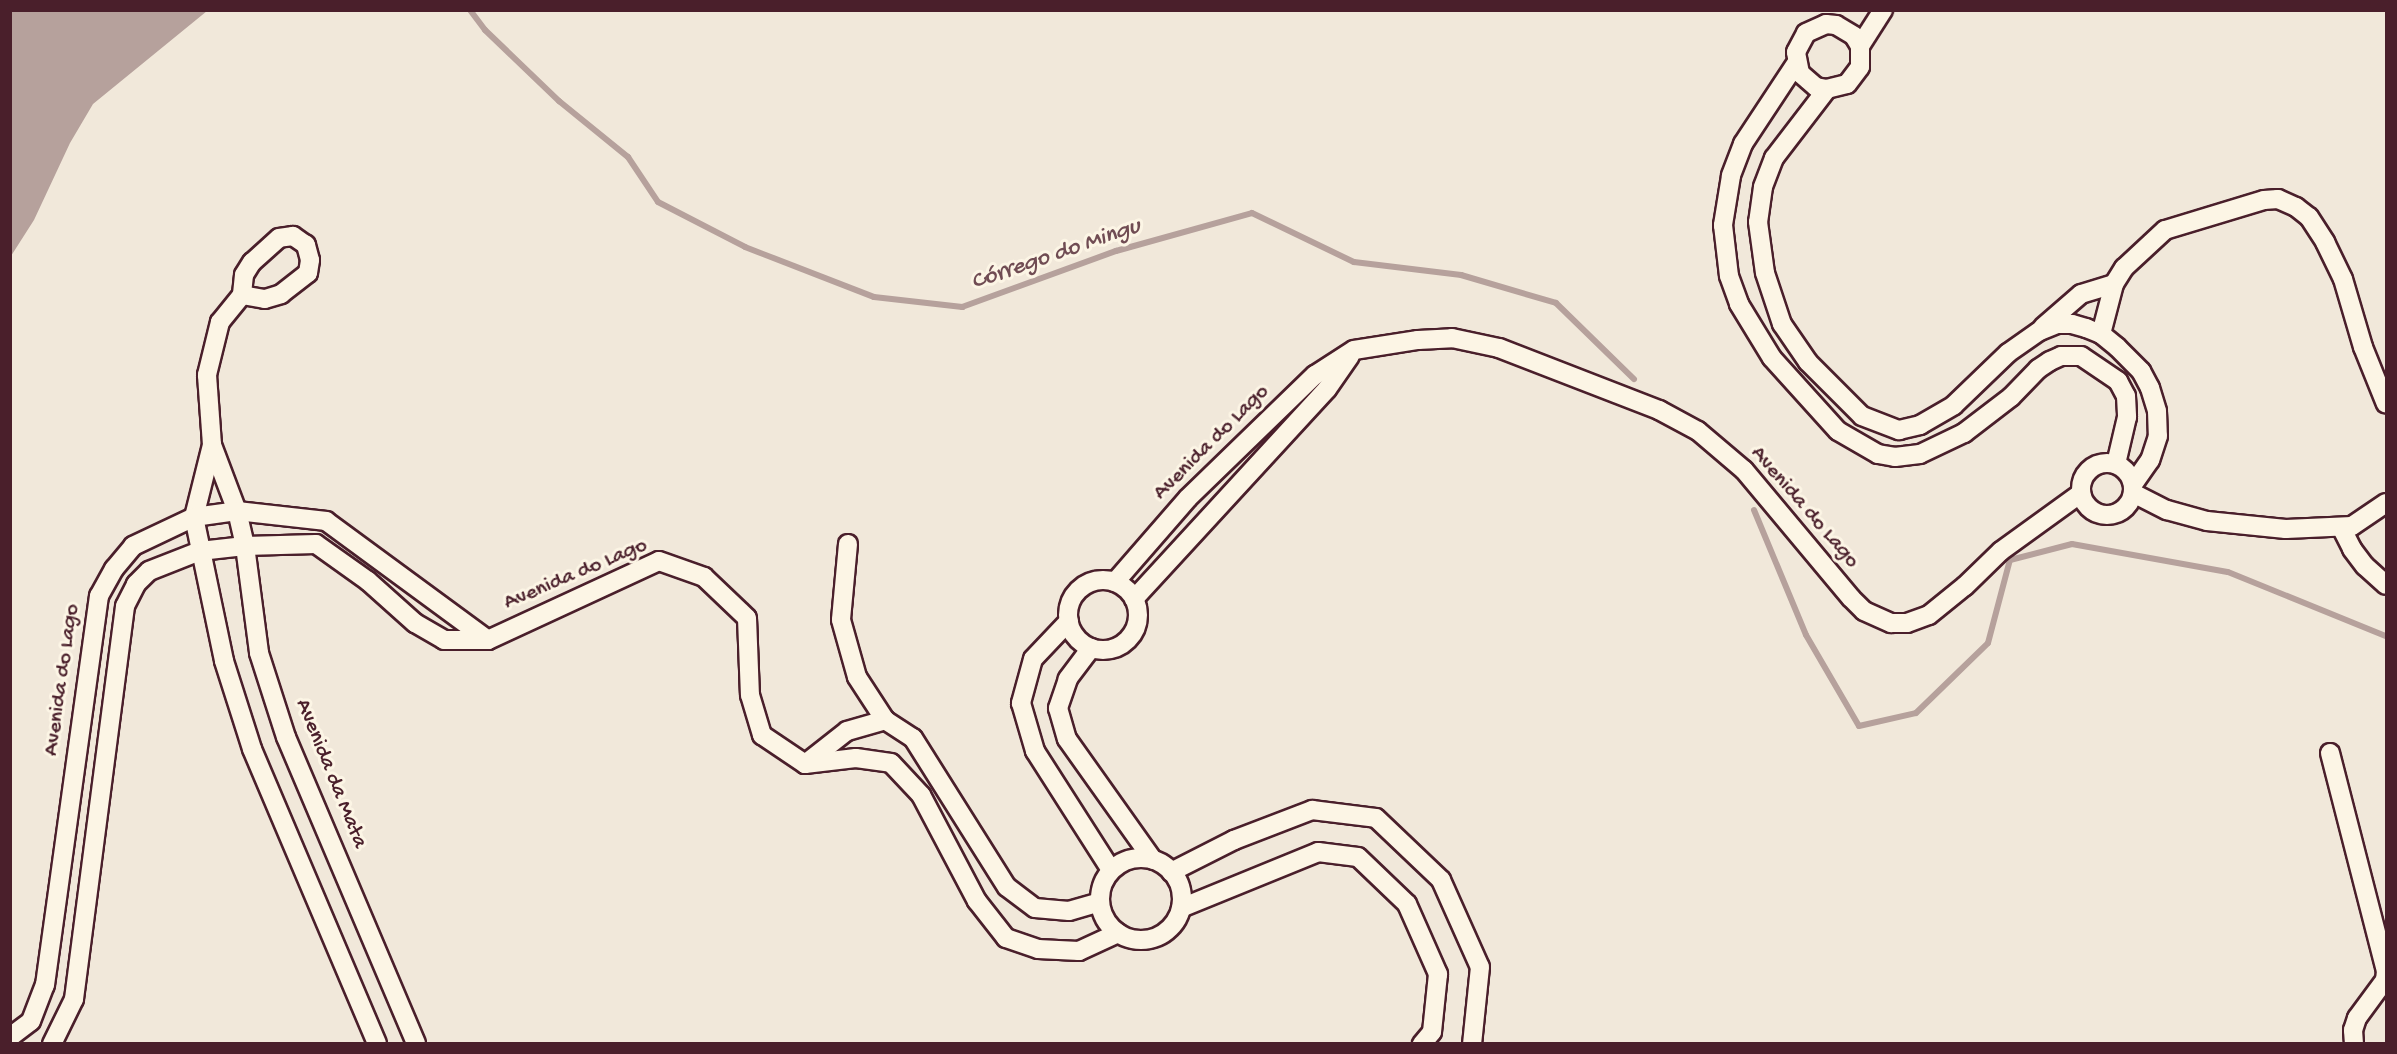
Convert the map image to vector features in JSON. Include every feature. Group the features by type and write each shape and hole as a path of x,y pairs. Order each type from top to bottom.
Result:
{"street":[{"path":"1860,46 1883,10"},
{"path":"1827,18 1854,36 1860,46 1860,67 1855,77 1837,88 1827,89 1807,81 1800,73 1797,62 1800,42 1806,33 1827,18"},
{"path":"1797,62 1743,144 1731,176 1723,225 1730,276 1739,304 1772,358 1838,431 1878,454 1895,457 1920,454 1964,432 2011,397 2050,361 2061,356 2081,356 2118,381 2126,396 2127,417 2116,464 2130,476 2133,489 2167,510 2207,521 2286,529 2341,528 2359,522 2386,503"},
{"path":"1827,89 1774,158 1763,187 1758,222 1765,273 1782,324 1815,370 1862,416 1899,430 1920,425 1954,405 2008,353 2040,331 2072,300 2092,290 2115,284"},
{"path":"2101,334 2115,284 2132,260 2165,230 2252,204 2278,199 2296,207 2309,217 2325,242 2343,279 2363,347 2386,404"},
{"path":"242,295 220,322 207,375 212,445 194,517 224,661 252,750 377,1044"},
{"path":"2040,331 2058,324 2072,324 2101,334 2141,371 2150,388 2157,411 2158,436 2150,460 2123,510 2107,515 2090,508 2081,493"},
{"name":"Avenida do Lago","path":"1115,582 1188,498 1315,375 1354,350 1418,340 1452,338 1499,348 1659,410 1698,431 1744,470 1864,611 1891,623 1907,623 1929,615 1965,586 2001,551 2081,493 2081,484 2091,468 2098,464 2116,464"},
{"name":"Avenida do Lago","path":"1134,599 1327,389 1354,350"},
{"name":"Avenida da Mata","path":"212,445 237,512 245,546 260,653 286,737 416,1044"},
{"name":"Avenida do Lago","path":"10,1037 31,1021 45,985 99,596 114,569 133,546 194,517 237,512 326,521 488,640"},
{"path":"2341,528 2352,549 2374,575 2386,585"},
{"name":"Avenida do Lago","path":"52,1044 74,999 125,606 136,584 149,571 200,550 316,544 368,581 415,623 444,640 488,640 659,561 704,577 747,618 750,695 762,735 805,764"},
{"path":"848,544 841,620 857,677 885,720 913,738 1007,887 1035,908 1069,911 1100,902"},
{"path":"1091,582 1115,582 1126,589 1134,599 1138,622 1126,643 1115,648 1091,648 1073,633 1069,621 1069,609 1080,588 1091,582"},
{"path":"1069,621 1033,659 1021,703 1035,751 1111,870"},
{"path":"1091,648 1068,679 1058,708 1067,739 1154,860 1171,872 1179,882 1181,908 1177,920 1157,937 1145,940 1132,939 1118,933 1103,915 1100,891 1111,870 1124,861 1138,858 1154,860"},
{"path":"805,764 847,730 885,720"},
{"path":"2330,753 2386,971 2385,980 2357,1018 2353,1030 2354,1044"},
{"path":"805,764 856,758 891,762 921,795 976,901 1006,938 1038,948 1079,951 1118,933"},
{"path":"1171,872 1234,840 1312,810 1376,818 1441,880 1480,968 1472,1044"},
{"path":"1181,908 1318,852 1358,857 1407,904 1438,974 1432,1032 1422,1044"}],"shaded area":[{"path":"11,10 207,11 93,104 70,143 34,220 11,256"}],"waterway":[{"name":"Córrego do Mingu","path":"470,10 485,30 559,101 628,157 658,202 745,247 874,297 962,307 1116,251 1252,213 1354,262 1461,275 1556,303 1634,379"},
{"name":"Córrego do Mingu","path":"1754,510 1806,635 1859,726 1916,713 1988,643 2010,560 2072,544 2228,572 2386,636"}]}
